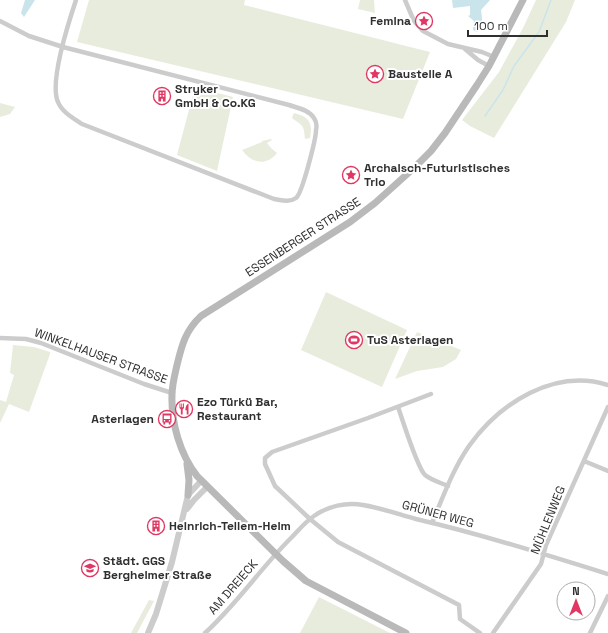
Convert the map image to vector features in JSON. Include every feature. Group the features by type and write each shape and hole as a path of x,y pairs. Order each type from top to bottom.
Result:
{"main road":[{"name":"ESSENBERGER STRASSE","path":"187,464 180,447 173,417 172,393 180,351 192,324 212,308 350,222 375,203 431,151 450,127 489,66 523,0"},
{"path":"187,464 201,481 306,581 406,633"},
{"path":"187,464 189,480 188,495"}],"street":[{"path":"0,21 30,36 63,47 305,110 315,119 316,131 302,187 296,198 284,201 274,199 82,124 69,115 61,107 56,95 55,85 63,47 76,0"},
{"path":"405,0 414,21 423,31 448,44 482,52 494,57"},
{"path":"464,48 478,60 489,66"},
{"name":"WINKELHAUSER STRASSE","path":"0,338 26,339 41,343 144,384 172,393"},
{"path":"432,523 454,472 469,447 478,434 501,412 530,392 557,382 590,382 608,385"},
{"path":"431,394 268,455 265,458 265,464 275,486 310,519 338,542 459,605 460,619 480,633"},
{"path":"398,407 419,465 425,475 448,486"},
{"name":"MÜHLENWEG","path":"493,633 541,564 546,545 608,407"},
{"path":"584,461 608,471"},
{"path":"148,633 160,602 188,495 201,481"},
{"path":"184,514 189,505 208,487"},
{"name":"GRÜNER WEG","path":"276,554 310,519 321,511 346,504 362,505 432,523 544,554 608,574"},
{"name":"AM DREIECK","path":"204,633 225,612 276,554"},
{"path":"590,633 608,596"}],"shaded area":[{"path":"89,0 245,0 244,5 430,52 403,119 77,42"},
{"path":"360,0 374,0 375,13 358,9"},
{"path":"536,0 575,0 566,22 494,138 470,126 462,120 499,72 523,28"},
{"path":"195,87 233,97 217,171 177,155"},
{"path":"0,103 15,107 10,114 0,117"},
{"path":"294,113 303,116 309,121 311,128 310,138 305,139 302,126 292,118"},
{"path":"272,140 267,143 277,153 273,157 263,162 250,158 242,150 262,141"},
{"name":"TuS Asterlagen","path":"326,292 407,330 382,387 301,350"},
{"path":"417,332 461,350 456,359 443,367 417,371 395,379"},
{"path":"13,345 34,347 50,352 50,354 29,412 9,404 0,423 0,400 6,402 14,375 10,373"},
{"path":"319,597 390,633 300,633"},
{"path":"149,600 154,601 137,633 131,633"}],"water":[{"path":"25,0 35,0 24,17 21,13"},
{"path":"452,0 490,0 481,10 482,25 477,32 473,30 474,21 468,16 470,15 470,6 453,8"}],"waterway":[{"path":"485,116 503,90 514,66 539,32 551,0"}],"place":[{"name":"Femina","path":"424,21"},
{"name":"Baustelle A","path":"375,74"},
{"name":"Stryker GmbH & Co.KG","path":"162,96"},
{"name":"Archaisch-Futuristisches Trio","path":"351,175"},
{"name":"TuS Asterlagen","path":"354,340"},
{"name":"Ezo Türkü Bar, Restaurant","path":"184,409"},
{"name":"Asterlagen","path":"167,419"},
{"name":"Heinrich-Tellem-Heim","path":"156,526"},
{"name":"Städt. GGS Bergheimer Straße","path":"90,568"}]}
